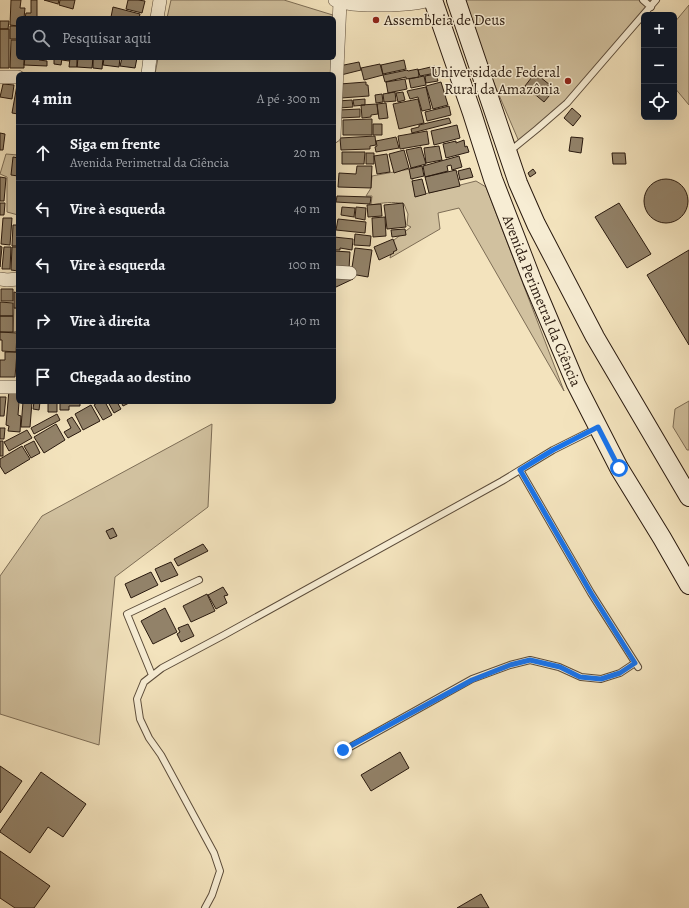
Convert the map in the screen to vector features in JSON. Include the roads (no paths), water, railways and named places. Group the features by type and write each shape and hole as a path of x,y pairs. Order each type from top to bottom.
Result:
{"main road":[{"name":"Avenida Perimetral da Ciência","path":"433,0 493,179 526,265 576,384 619,468 689,585"},
{"name":"Avenida Perimetral da Ciência","path":"456,0 518,183 536,224 595,337 689,497"}],"street":[{"path":"157,16 160,0"},
{"path":"336,46 337,1 367,6 422,3 429,0"},
{"path":"148,72 150,60"},
{"path":"335,72 336,60"},
{"path":"0,77 16,77"},
{"path":"336,272 350,272"},
{"path":"0,279 16,279"},
{"path":"0,387 16,387"}],"lane":[{"path":"643,0 651,7"},
{"path":"508,154 567,103 656,0"},
{"path":"205,908 212,895 220,871 214,853 161,754 149,738 140,719 137,699 144,682 162,668 495,485 553,450 598,427"},
{"path":"343,750 472,680 510,665 530,660 560,667 580,677 601,679 620,673 636,665 591,593 520,470"},
{"path":"152,675 127,614 199,580"}],"place":[{"name":"Assembleia de Deus","path":"376,20"},
{"name":"Universidade Federal Rural da Amazônia","path":"568,81"}]}
